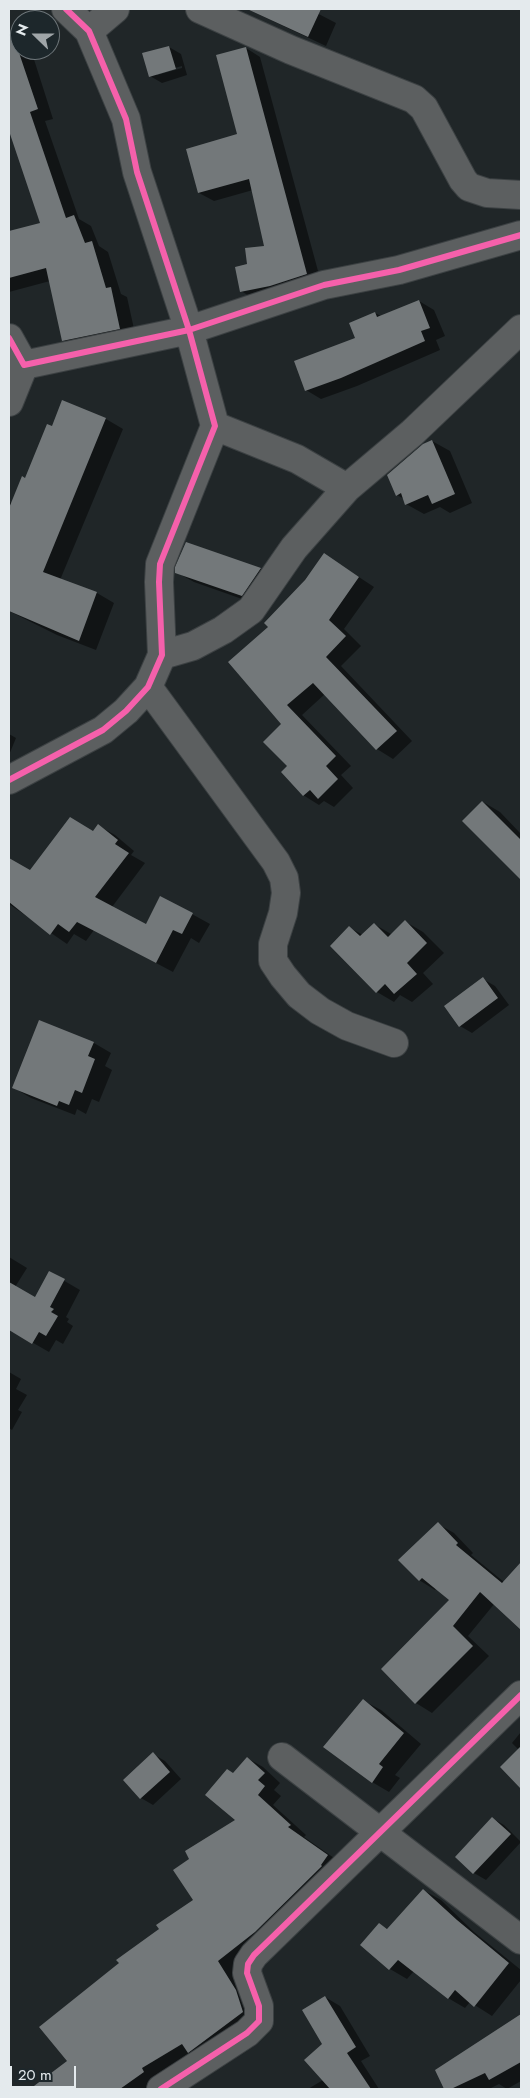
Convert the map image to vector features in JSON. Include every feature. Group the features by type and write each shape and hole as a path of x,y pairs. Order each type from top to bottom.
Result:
{"street":[{"path":"9,780 103,730 126,711 148,687 162,655 160,564 215,426 189,330 137,172 126,119 89,31 66,9"},
{"path":"89,31 116,9"},
{"path":"200,9 291,50 414,99 424,108 463,180 469,187 487,193 521,194"},
{"path":"24,365 189,330 324,285 399,270 521,235"},
{"path":"162,655 193,646 223,630 251,610 294,548 348,488 412,433 521,328"},
{"path":"9,338 24,365"},
{"path":"9,402 24,365"},
{"path":"215,426 297,459 348,488"},
{"path":"148,687 276,862 284,878 286,893 283,913 273,944 273,961 282,976 299,995 320,1011 347,1026 394,1043"},
{"path":"161,2089 247,2033 259,2021 260,2006 247,1973 248,1964 254,1955 521,1696"},
{"path":"282,1757 521,1940"}],"building":[{"path":"247,9 321,9 308,37"},
{"path":"9,33 10,60 21,60 38,109 30,112 66,218 74,215 85,243 92,241 106,288 111,287 120,329 62,341 46,268 9,278 9,231 40,223 9,131"},
{"path":"169,46 176,69 149,77 142,53"},
{"path":"246,47 307,274 270,286 240,292 235,267 247,264 245,248 264,246 249,179 198,193 186,149 237,134 216,55"},
{"path":"419,300 430,328 421,331 425,341 341,378 305,391 294,361 355,338 349,323 375,312 377,317"},
{"path":"62,400 106,418 43,572 97,592 79,641 9,611 9,508 22,476 25,478 47,424 52,426"},
{"path":"432,440 455,494 432,504 428,495 405,505 401,493 396,496 387,475 423,444"},
{"path":"186,542 261,568 242,596 175,573 175,567"},
{"path":"324,553 359,577 329,620 346,636 326,657 397,731 376,750 313,683 287,705 336,756 326,766 338,779 318,799 310,790 303,796 281,772 287,766 263,742 281,724 228,662 268,627 264,623 305,580"},
{"path":"482,801 521,840 521,880 462,821"},
{"path":"70,817 93,831 98,824 118,840 115,844 129,853 95,897 146,924 160,896 193,913 182,934 173,930 156,963 77,922 69,932 58,924 50,935 9,902 9,858 30,870"},
{"path":"405,920 427,943 407,963 417,974 394,994 385,984 376,993 330,946 349,926 360,936 374,923 388,937"},
{"path":"483,977 498,998 459,1027 444,1006"},
{"path":"39,1020 94,1042 88,1056 95,1059 82,1093 75,1090 69,1105 59,1101 57,1106 12,1088"},
{"path":"49,1271 65,1279 50,1307 54,1309 51,1312 58,1316 46,1336 39,1332 32,1344 9,1330 9,1282 35,1297"},
{"path":"438,1522 458,1543 456,1545 502,1583 521,1562 521,1630 480,1592 453,1626 473,1646 415,1704 381,1669 449,1600 422,1578 419,1581 398,1560"},
{"path":"363,1699 404,1733 379,1764 383,1767 372,1783 323,1747"},
{"path":"521,1746 521,1789 500,1767"},
{"path":"153,1752 170,1772 140,1799 123,1780"},
{"path":"247,1757 265,1773 258,1780 265,1786 258,1795 291,1825 288,1827 328,1855 322,1866 255,1932 218,1961 236,1990 243,2012 188,2053 182,2044 142,2068 144,2072 120,2089 30,2089 67,2061 39,2027 119,1963 116,1960 159,1929 156,1925 193,1900 173,1870 189,1859 185,1851 235,1820 205,1795 227,1769 233,1773"},
{"path":"492,1817 511,1834 473,1874 455,1857"},
{"path":"423,1889 509,1963 474,2007 455,1990 448,1999 398,1960 389,1970 360,1945 379,1923 387,1929"},
{"path":"325,1996 356,2047 347,2053 371,2089 330,2089 304,2060 322,2044 302,2010"},
{"path":"521,2014 521,2062 489,2080 485,2073 451,2089 444,2089 435,2070"}],"cycle path":[{"path":"9,780 103,730 126,711 148,687 162,655 160,564 215,426 189,330 137,172 126,119 89,31 66,9"},
{"path":"9,338 24,365 189,330 324,285 399,270 521,235"},
{"path":"161,2089 247,2033 259,2021 259,2006 247,1973 248,1964 254,1955 521,1695"}]}
